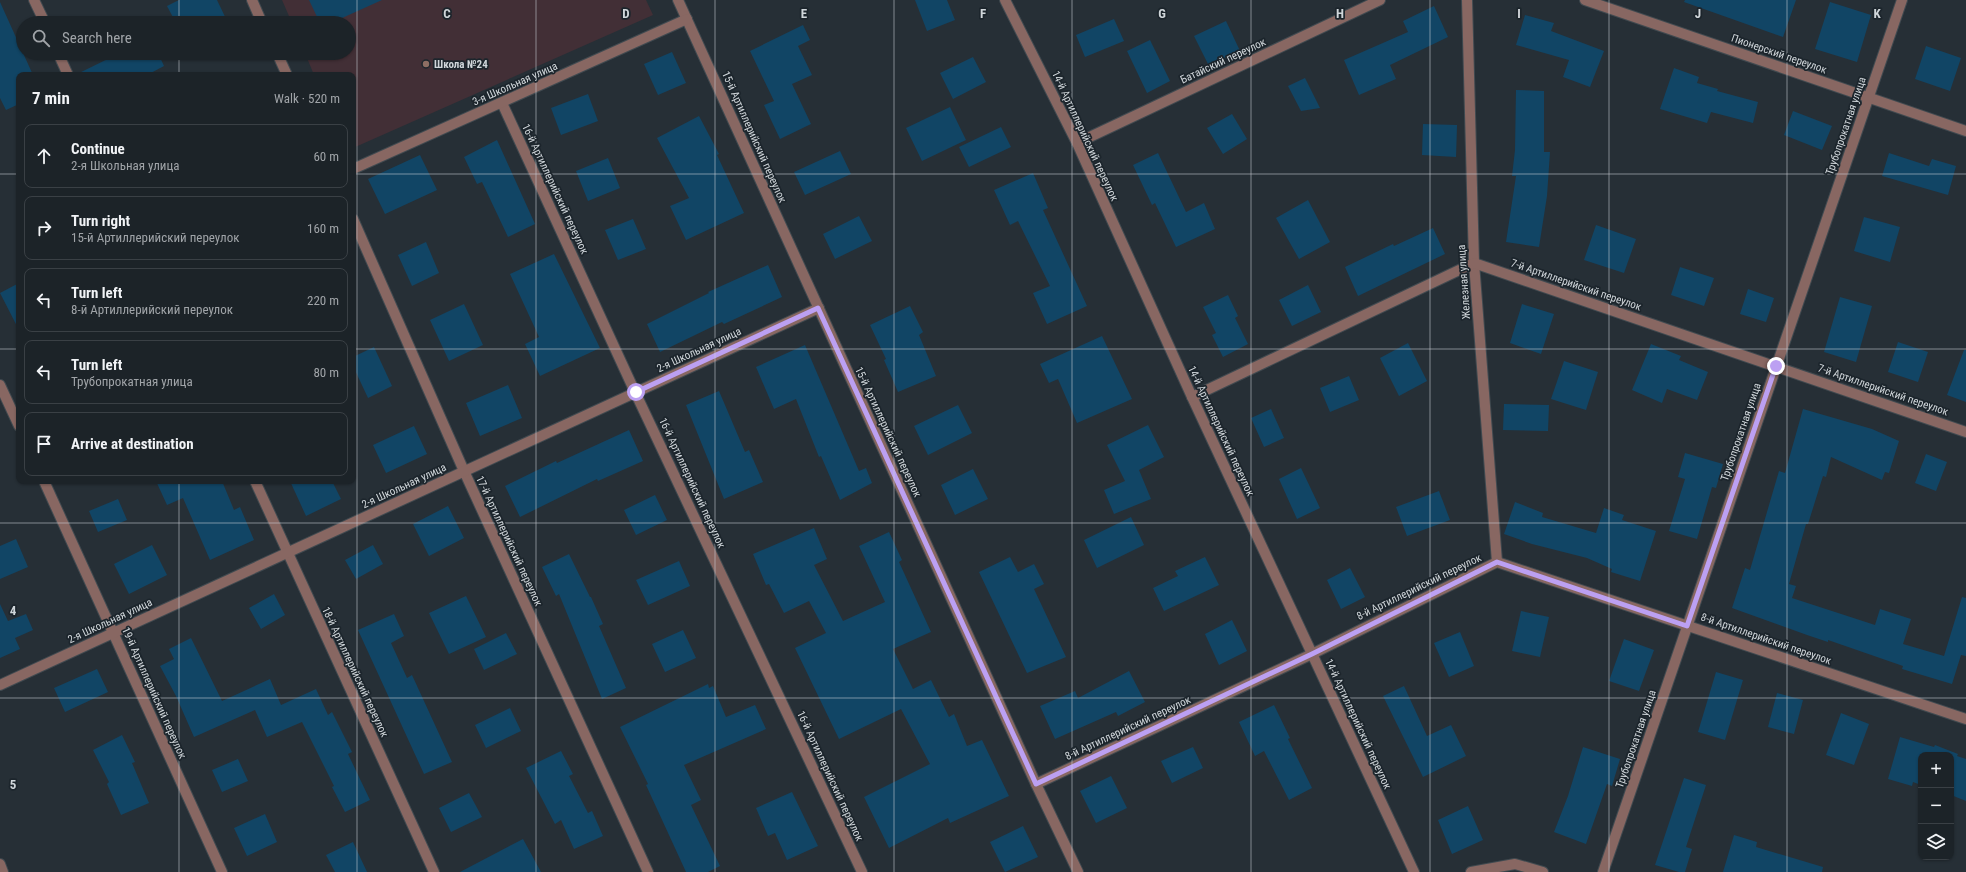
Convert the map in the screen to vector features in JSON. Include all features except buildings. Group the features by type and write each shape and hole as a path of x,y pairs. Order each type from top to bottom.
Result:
{"street":[{"path":"34,0 41,16"},
{"path":"252,0 259,16"},
{"name":"15-й Артиллерийский переулок","path":"678,0 1036,784 1078,872"},
{"name":"14-й Артиллерийский переулок","path":"1005,0 1077,143 1192,398 1414,872"},
{"name":"Батайский переулок","path":"1077,143 1380,0"},
{"name":"Железная улица","path":"1467,0 1474,262 1497,562"},
{"name":"Пионерский переулок","path":"1585,0 1966,131"},
{"name":"Трубопрокатная улица","path":"1603,872 1902,0"},
{"name":"3-я Школьная улица","path":"356,168 687,19"},
{"path":"61,60 67,72"},
{"path":"280,60 286,72"},
{"name":"16-й Артиллерийский переулок","path":"502,103 862,872"},
{"name":"17-й Артиллерийский переулок","path":"356,226 464,471 648,872"},
{"path":"1192,398 1474,262"},
{"name":"7-й Артиллерийский переулок","path":"1474,262 1966,432"},
{"name":"2-я Школьная улица","path":"0,685 818,308"},
{"path":"0,385 16,420"},
{"name":"19-й Артиллерийский переулок","path":"45,484 222,872"},
{"name":"18-й Артиллерийский переулок","path":"256,484 434,872"},
{"name":"8-й Артиллерийский переулок","path":"1036,784 1312,654 1497,562 1966,719"},
{"path":"0,864 3,872"},
{"path":"1471,872 1515,864 1543,872"}],"shaded area":[{"name":"Школа №24","path":"282,0 646,0 653,15 356,147 356,72 313,72 308,60 356,60 356,16 289,16"}],"place":[{"name":"Школа №24","path":"426,64"}],"route":[{"path":"636,392 818,308 1036,784 1312,654 1497,562 1687,626 1776,366"}]}
